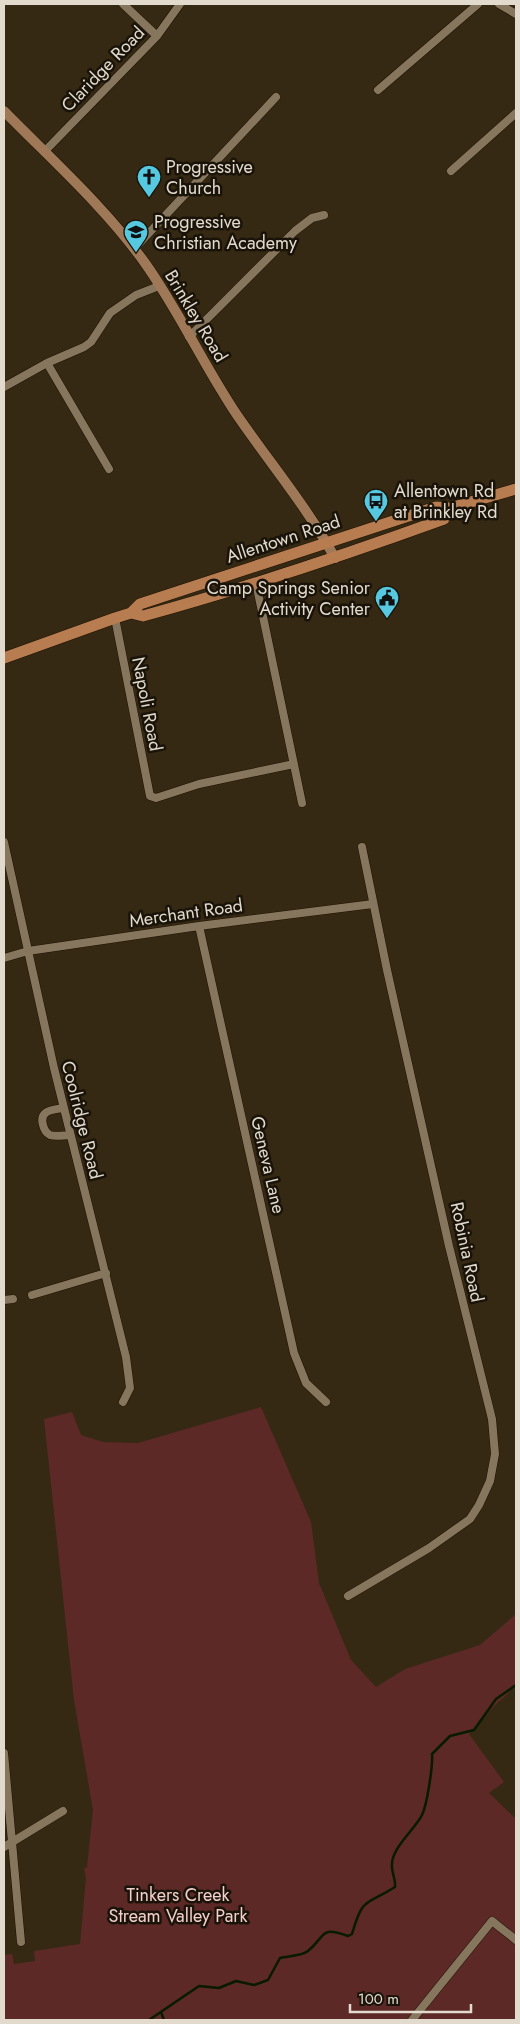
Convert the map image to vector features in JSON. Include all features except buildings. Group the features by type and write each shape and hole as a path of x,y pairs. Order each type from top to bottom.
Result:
{"main road":[{"name":"Brinkley Road","path":"4,111 101,210 134,249 159,286 234,409 285,479 335,558"},
{"name":"Allentown Road","path":"4,658 131,613 140,604 436,507 450,508 516,489"},
{"name":"Allentown Road","path":"131,613 143,616 335,558 444,519 450,508"}],"street":[{"path":"123,4 157,36"},
{"name":"Claridge Road","path":"44,152 157,36 180,4"},
{"path":"378,90 478,4"},
{"path":"499,4 516,14"},
{"path":"134,249 276,97"},
{"path":"451,171 515,118"},
{"path":"189,337 294,231 312,218 324,215"},
{"path":"4,387 47,363 84,347 91,342 110,313 136,295 159,286"},
{"path":"47,363 109,469"},
{"path":"256,583 302,803"},
{"name":"Napoli Road","path":"115,618 150,796 156,798 199,784 294,764"},
{"name":"Coolridge Road","path":"4,842 70,1135 106,1274 130,1383 130,1393 123,1402"},
{"name":"Robinia Road","path":"348,1596 436,1543 470,1519 479,1505 490,1480 495,1454 492,1420 449,1246 373,904 362,846"},
{"name":"Merchant Road","path":"4,958 28,951 199,926 373,904"},
{"name":"Geneva Lane","path":"199,926 297,1363 306,1383 315,1394 326,1402"},
{"path":"64,1108 48,1111 42,1119 47,1134 53,1136 70,1135"},
{"path":"32,1295 106,1274"},
{"path":"4,1300 13,1299"},
{"path":"4,1753 21,1942"},
{"path":"4,1847 63,1811"},
{"path":"412,2020 492,1921 516,1940"}],"green space":[{"name":"Tinkers Creek Stream Valley Park","path":"261,1407 311,1522 319,1583 351,1660 376,1687 405,1669 480,1645 516,1614 516,1686 494,1706 469,1734 504,1782 489,1793 516,1819 516,2020 4,2020 4,1955 12,1954 14,1964 35,1961 34,1951 80,1944 86,1878 84,1869 87,1867 93,1810 74,1700 44,1419 72,1412 81,1435 103,1442 138,1443"}],"waterway":[{"path":"149,2020 199,1986 219,1988 236,1981 254,1985 268,1980 280,1958 305,1953 324,1934 328,1932 348,1936 352,1934 359,1913 366,1903 395,1887 392,1867 393,1858 424,1810 432,1767 432,1754 450,1736 474,1730 496,1699 516,1685"},
{"path":"161,2012 164,2020"}],"place":[{"name":"Progressive Church","path":"149,198"},
{"name":"Progressive Christian Academy","path":"136,253"},
{"name":"Allentown Rd at Brinkley Rd","path":"376,522"},
{"name":"Camp Springs Senior Activity Center","path":"387,619"}]}
